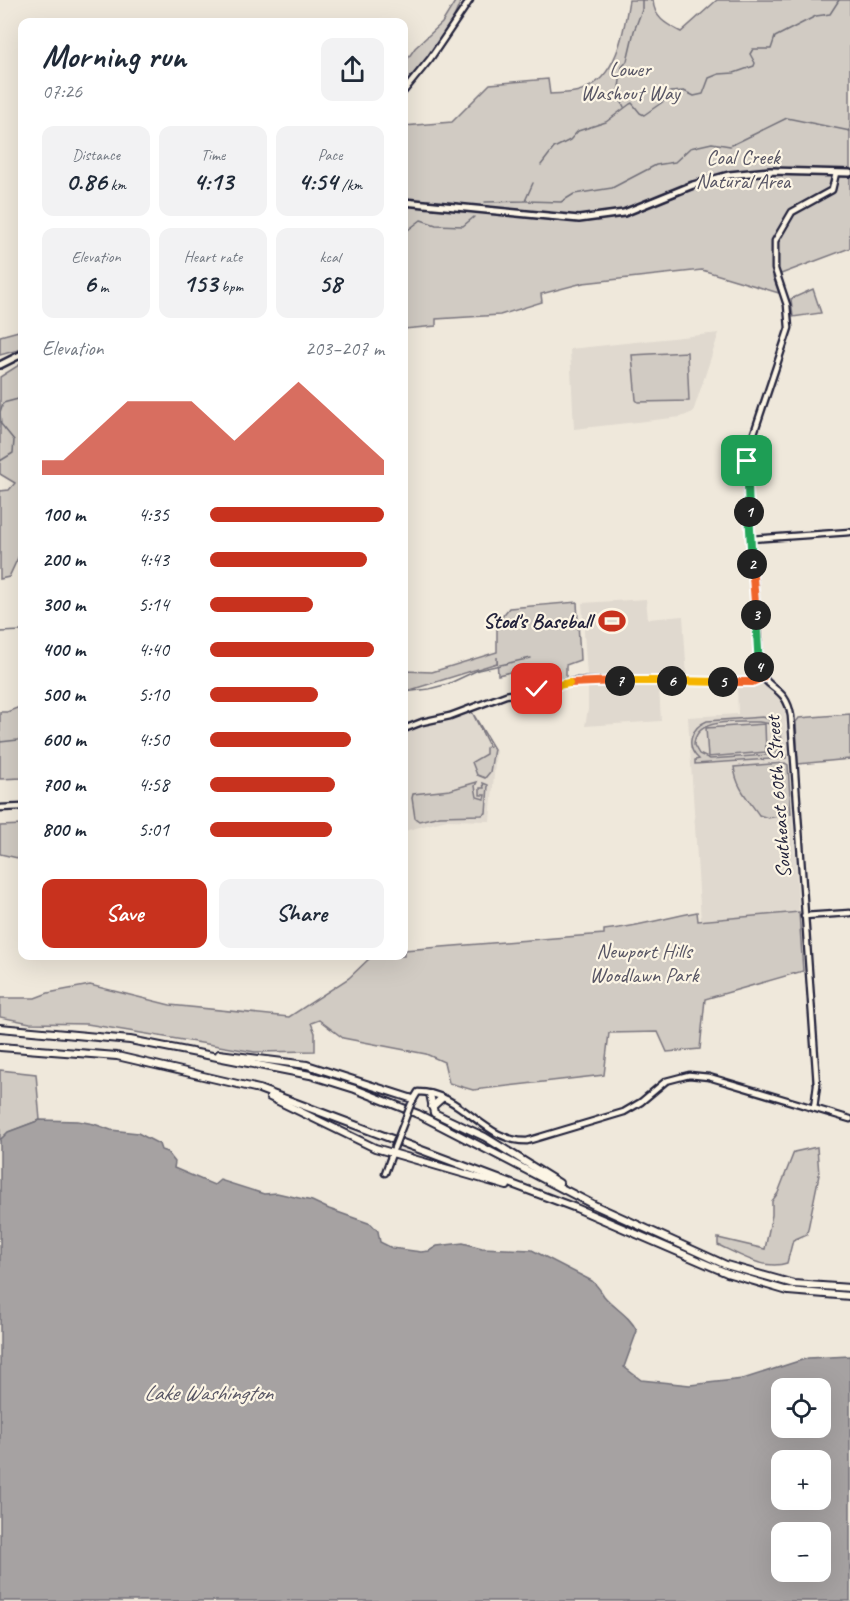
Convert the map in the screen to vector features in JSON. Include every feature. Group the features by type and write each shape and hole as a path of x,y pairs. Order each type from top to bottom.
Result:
{"highway":[{"path":"0,1028 130,1040 274,1066 355,1089 418,1114 687,1249 744,1271 794,1284 850,1288"},
{"path":"130,1040 145,1039 217,1053 307,1065 412,1102"},
{"path":"0,1047 117,1056 259,1089 576,1208 704,1264 748,1280 810,1294 850,1296"},
{"path":"259,1089 262,1093 362,1143 485,1179 562,1206 576,1208"},
{"path":"430,1094 431,1108 434,1113 485,1137 606,1210"},
{"path":"431,1108 442,1098"}],"main road":[{"path":"408,202 579,219 624,213 693,185 729,175 770,171 850,172"},
{"path":"0,365 18,356"}],"street":[{"path":"408,86 430,59 470,0"},
{"path":"408,727 450,716 507,695 577,681 748,682 763,677 759,667 746,476 748,454 786,339 789,323 787,305 775,269 775,241 792,212 832,190 836,173"},
{"path":"751,538 850,532"},
{"name":"Southeast 60th Street","path":"763,677 783,695 790,712 817,1085 814,1108"},
{"path":"0,808 18,807"},
{"path":"804,916 850,913"},
{"path":"386,1173 412,1102 418,1092 442,1098 462,1108 498,1135 518,1141 547,1137 624,1112 641,1102 666,1081 682,1076 710,1077 850,1119"}],"shaded area":[{"path":"719,333 693,412 681,417 574,429 570,349"},
{"path":"646,599 648,619 683,616 687,678 587,676 582,603"},
{"path":"763,684 779,696 785,712 799,912 701,921 688,717 738,714 737,687"},
{"path":"588,686 657,686 661,721 585,726"},
{"path":"470,708 496,751 490,821 447,820 408,830 408,728"}],"green space":[{"path":"456,0 460,3 444,36 429,58 408,81 408,58 415,48 442,23"},
{"name":"Coal Creek Natural Area","path":"629,0 653,0 658,16 681,32 717,0 850,0 850,248 773,277 779,293 702,270 583,283 541,294 542,302 500,315 436,319 436,326 408,329 408,126 452,122 490,84 548,79 550,94 582,90 594,84 611,65 624,26"},
{"path":"813,289 821,313 793,317 791,299"},
{"path":"18,331 18,350 0,355 0,336"},
{"path":"687,352 689,401 638,402 636,400 632,355"},
{"path":"18,366 18,558 9,577 0,579 0,491 9,490 15,483 0,474 0,377"},
{"path":"577,602 580,660 566,665 566,682 541,686 535,666 498,675 497,657 497,663 408,691 408,671 432,672 497,652 497,623 509,608"},
{"path":"18,708 18,778 0,779 0,712"},
{"path":"472,712 494,749 490,772 485,778 477,775 472,762 486,754 486,748 489,746"},
{"path":"850,714 850,759 798,764 796,722 799,718"},
{"path":"763,717 769,719 778,727 781,737 776,754 786,754 786,758 695,764 695,760 699,759 692,749 691,738 697,728 707,721","holes":["729,722 771,724 777,732 778,741 772,752 767,755 710,759 699,754 694,745 696,736 709,725"]},
{"path":"765,724 766,752 708,757 706,728"},
{"path":"785,763 788,765 791,814 768,818 759,815 740,787 734,767"},
{"path":"477,782 475,786 477,797 484,799 485,795 480,795 480,788 484,788 483,783 488,785 486,813 440,816 419,821 415,818 413,794 450,790"},
{"path":"18,825 18,858 0,854 0,826"},
{"name":"Newport Hills Woodlawn Park","path":"697,912 698,921 799,912 803,971 705,999 700,1049 667,1052 658,1032 609,1033 604,1075 473,1090 449,1083 444,1062 426,1054 343,1038 319,1020 311,1023 315,1033 315,1051 255,1052 87,1024 30,1023 0,1017 0,998 35,998 48,993 90,985 170,1005 289,1017 349,978 368,960 408,960 408,950 604,934 604,930"},
{"path":"0,1070 36,1074 40,1120 9,1132 0,1140"},
{"path":"817,1147 819,1175 807,1234 793,1240 787,1263 769,1265 761,1263 718,1245 718,1238 765,1249 772,1215 772,1201 778,1193 794,1152"}],"water":[{"name":"Lake Washington","path":"40,1120 78,1121 111,1130 138,1133 159,1144 161,1150 167,1152 175,1162 174,1168 214,1185 220,1180 264,1194 277,1193 312,1201 371,1224 378,1231 380,1242 392,1248 421,1252 429,1251 437,1246 463,1243 482,1248 532,1250 592,1281 608,1301 630,1321 637,1331 624,1367 641,1380 690,1385 743,1379 808,1358 850,1356 850,1601 0,1601 0,1140 8,1132"}],"waterway":[{"path":"624,107 618,94 622,67 627,61 642,10 642,0"},
{"path":"541,165 554,148 570,140 578,131 606,122 632,103 644,115 664,101 670,92 684,91 694,96 703,94 709,78 754,66 755,63 750,54 753,49 771,49 775,37 816,16 830,14 839,0"},
{"path":"526,201 561,202 574,194 612,188 656,165 675,162 690,148 712,143 730,146 787,118 850,131"},
{"path":"485,202 525,201 533,183"},
{"path":"408,230 421,220 436,225 463,226 474,217"},
{"path":"0,412 3,403 18,399"},
{"path":"0,413 1,424 14,440 13,453 0,461"},
{"path":"0,632 18,631"},
{"path":"408,692 448,684 478,670 531,658"},
{"path":"0,742 18,740"}],"place":[{"name":"Stod's Baseball","path":"612,621"}],"route":[{"path":"537,689 583,681 748,682 763,677 759,667 747,461"}],"park label":[{"name":"Lower Washout Way","path":"630,81"}]}
